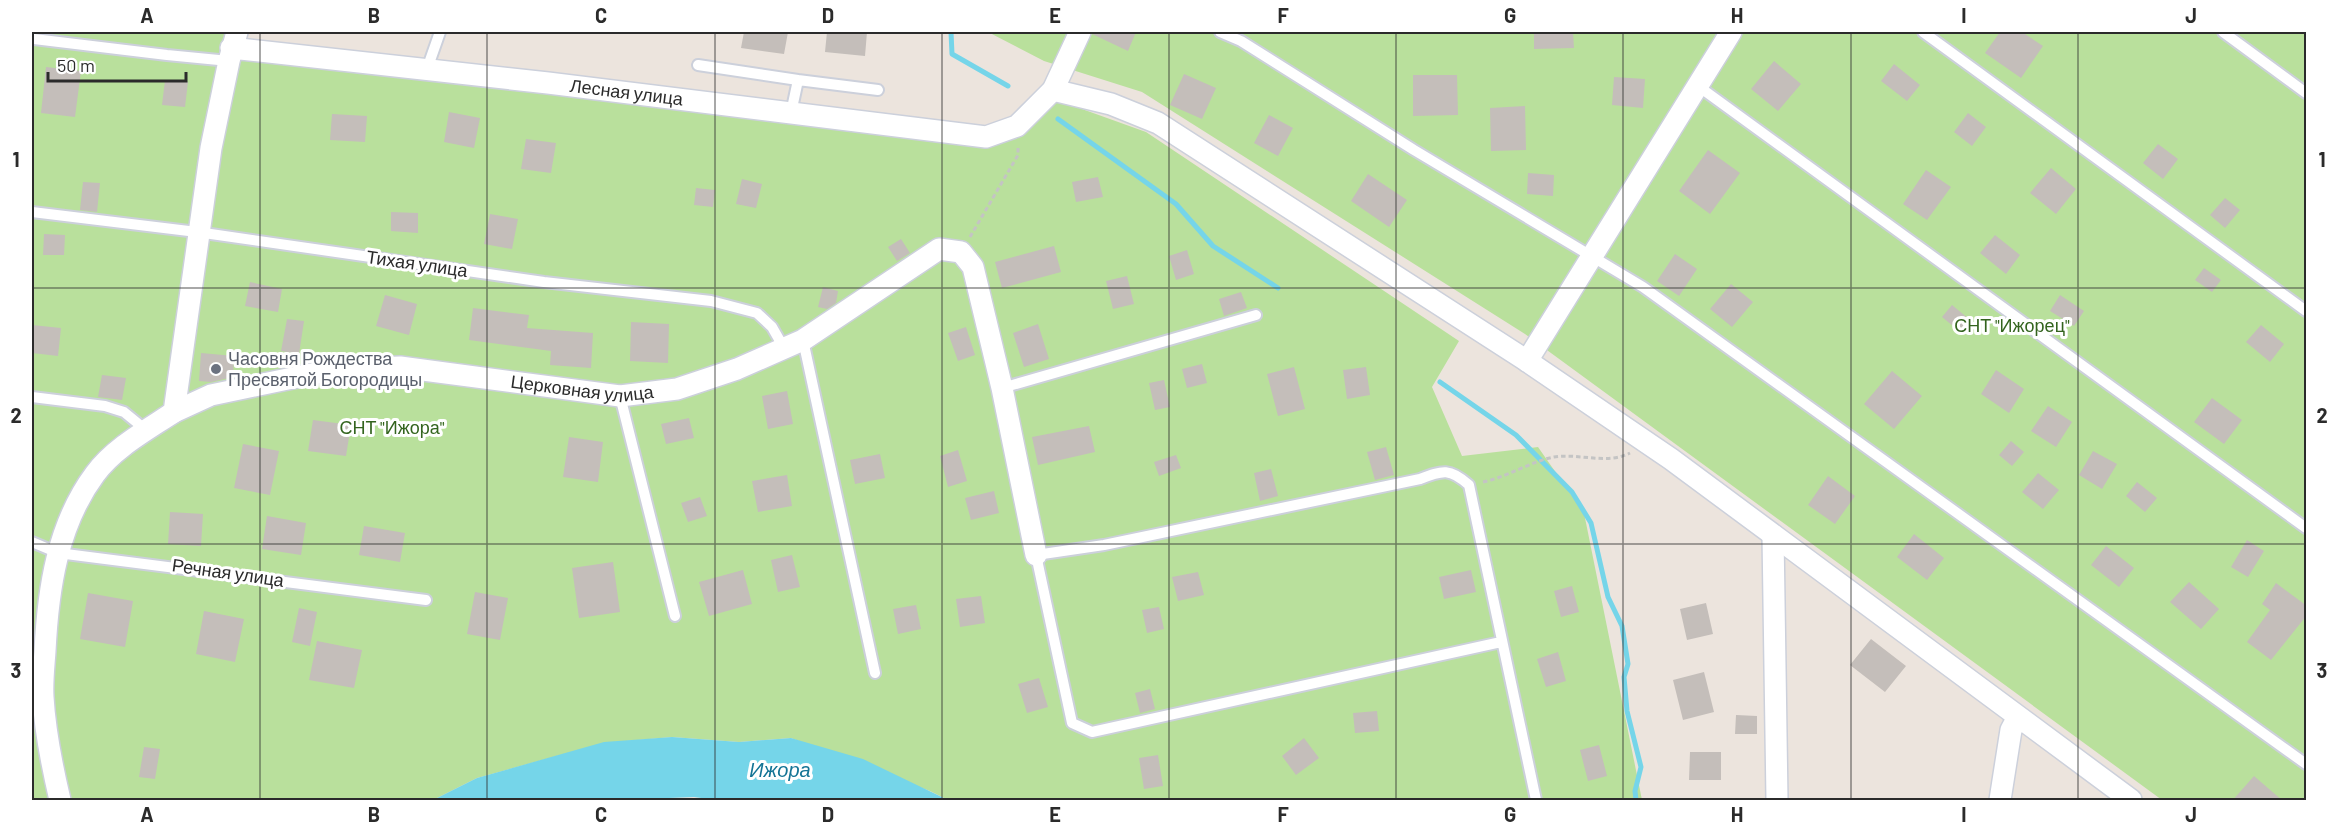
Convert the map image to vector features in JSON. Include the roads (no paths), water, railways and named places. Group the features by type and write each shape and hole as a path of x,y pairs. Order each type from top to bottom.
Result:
{"street":[{"path":"1080,32 1053,90 1111,104 1158,123 1527,361 1646,442 2131,801"},
{"path":"1527,361 1731,32"},
{"name":"Лесная улица","path":"232,47 986,137 1017,126 1053,90"},
{"path":"174,412 197,232 211,148 232,47"},
{"name":"Церковная улица","path":"60,801 50,754 42,695 50,588 58,553 77,504 96,473 128,442 174,412 211,395 331,370 400,367 620,396 677,389 737,369 794,344 939,249 961,252 973,267 1002,388"},
{"path":"1002,388 1036,555"},
{"path":"1773,535 1777,801"},
{"path":"2000,801 2011,730 2018,717"}],"lane":[{"path":"427,69 440,32"},
{"path":"1220,32 1241,41 1414,150 1591,258 1643,287 2307,764"},
{"path":"1923,32 2307,311"},
{"path":"2223,32 2307,93"},
{"path":"34,39 167,55 232,47"},
{"path":"698,65 878,90"},
{"path":"791,113 798,80"},
{"path":"1698,86 2307,528"},
{"name":"Тихая улица","path":"32,212 197,232 544,282 711,301 757,313 794,344"},
{"path":"1002,388 1256,315"},
{"path":"794,344 875,673"},
{"path":"620,396 675,616"},
{"path":"32,397 105,406 124,412 146,430"},
{"path":"1501,642 1092,732 1072,723 1036,555 1116,543 1420,479 1443,471 1458,475 1469,485 1536,801"},
{"name":"Речная улица","path":"32,542 58,553 426,600"}],"water":[{"name":"Ижора","path":"672,737 739,742 791,738 863,759 948,800 716,800 694,797 619,800 433,800 477,778 604,742"}],"waterway":[{"path":"951,32 952,54 1008,86"},
{"path":"1058,119 1176,204 1213,246 1278,288"},
{"path":"1440,382 1516,435 1572,492 1591,523 1608,597 1622,626 1628,664 1624,677 1627,711 1641,767 1635,791 1636,800"}],"place":[{"name":"Часовня Рождества Пресвятой Богородицы","path":"216,369"}],"park label":[{"name":"СНТ \"Ижорец\"","path":"2012,326"},
{"name":"СНТ \"Ижора\"","path":"392,428"}]}
